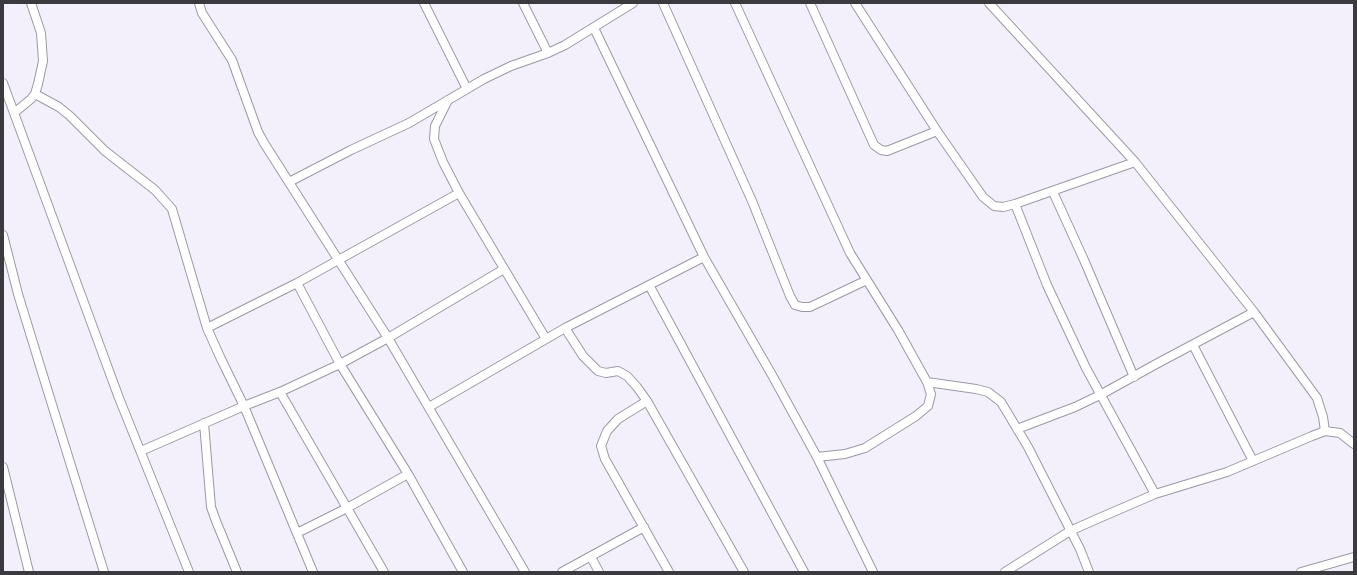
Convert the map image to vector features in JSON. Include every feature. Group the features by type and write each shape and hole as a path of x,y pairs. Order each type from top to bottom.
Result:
{"street":[{"path":"14,113 35,94 43,61 42,33 31,3"},
{"path":"199,3 202,13 232,60 258,132 388,338 525,572"},
{"path":"424,3 467,89"},
{"path":"523,3 548,53"},
{"path":"289,182 351,150 409,123 506,68 548,53 565,45 633,3"},
{"path":"663,3 752,201 795,305 810,307 867,280"},
{"path":"735,3 850,253 887,311 927,382 931,394 928,406 916,416 865,448 845,454 817,456"},
{"path":"810,3 874,145 881,150 888,151 937,131"},
{"path":"855,3 937,131 983,197 994,206 1003,207 1014,204 1135,162"},
{"path":"989,3 1135,162 1254,312 1317,398 1323,416 1325,431"},
{"path":"594,28 704,257 817,456 872,572"},
{"path":"3,83 119,398 189,572"},
{"path":"35,94 59,107 70,116 105,151 155,190 172,209 207,328 244,406 313,572"},
{"path":"448,100 435,126 434,139 443,162 459,193 546,339"},
{"path":"1052,192 1084,260 1134,376"},
{"path":"207,328 297,283 459,193"},
{"path":"1014,204 1047,284 1086,368 1155,494"},
{"path":"3,235 18,294 104,572"},
{"path":"429,407 565,328 704,257"},
{"path":"141,451 280,392 340,364 388,338 504,269"},
{"path":"297,283 340,364 408,474 463,572"},
{"path":"649,285 804,572"},
{"path":"1017,428 1075,408 1254,312"},
{"path":"565,328 582,356 591,365 598,371 606,373 618,371 627,376 647,401 744,572"},
{"path":"1193,344 1254,461"},
{"path":"927,382 988,392 1001,402 1028,447 1080,549 1089,572"},
{"path":"280,392 384,572"},
{"path":"647,401 618,419 607,431 601,446 605,460 669,572"},
{"path":"204,423 211,507 237,572"},
{"path":"1005,572 1070,531 1155,494 1228,472 1325,431 1340,433 1354,444"},
{"path":"3,467 6,491 29,572"},
{"path":"297,533 347,508 408,474"},
{"path":"562,572 644,527"},
{"path":"591,557 599,572"},
{"path":"1301,572 1354,557"}]}
